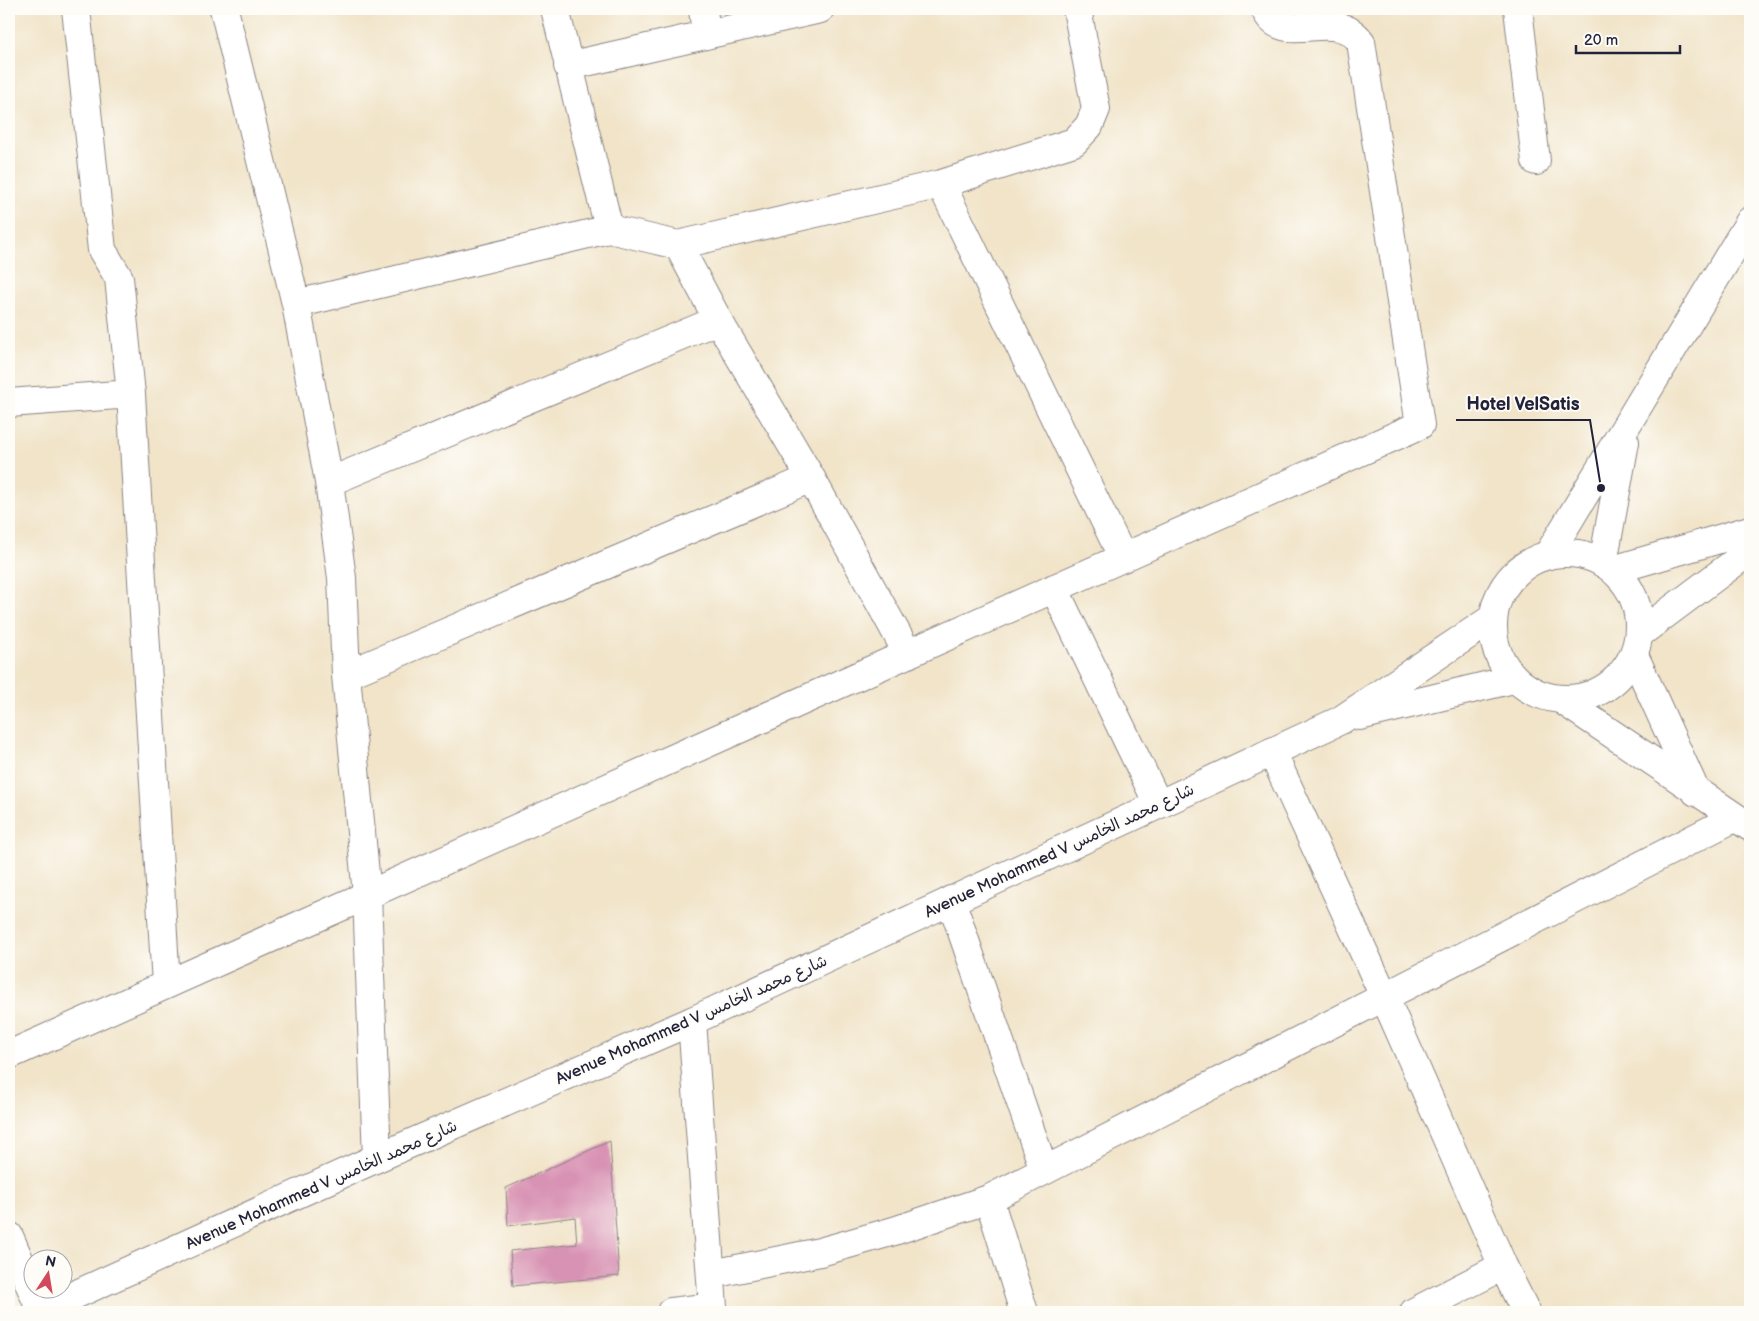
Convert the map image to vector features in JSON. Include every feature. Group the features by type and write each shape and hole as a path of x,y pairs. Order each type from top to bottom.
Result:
{"street":[{"path":"76,9 102,250 119,278 131,394 166,985"},
{"path":"224,9 296,304 329,482 342,578 346,675 367,895 377,1158"},
{"path":"555,9 609,229"},
{"path":"568,66 704,22 820,9"},
{"path":"296,304 609,229 678,245 941,184 1074,142 1089,126 1096,109 1077,9"},
{"path":"9,1055 1420,425 1361,42 1353,32 1341,26 1284,27 1274,22 1265,9"},
{"path":"1518,9 1536,161"},
{"path":"941,184 1123,558"},
{"path":"1548,555 1628,426 1750,221"},
{"path":"678,245 718,320 811,478 908,654"},
{"path":"329,482 718,320"},
{"path":"9,404 131,394"},
{"path":"1608,566 1628,426"},
{"path":"346,675 811,478"},
{"path":"1608,566 1750,530"},
{"path":"1562,700 1584,698 1605,689 1622,674 1637,645 1750,551"},
{"path":"1697,793 1637,645 1638,610 1629,588 1608,566 1586,556 1567,553 1548,555 1528,563 1511,578 1498,597 1493,618 1497,651 1514,678 1536,693 1562,700 1697,793 1742,823"},
{"path":"1054,588 1158,804"},
{"name":"Avenue Mohammed V شارع محمد الخامس","path":"39,1311 377,1158 692,1021 1341,720 1493,618"},
{"name":"Avenue Mohammed V شارع محمد الخامس","path":"1341,720 1514,678"},
{"path":"1272,752 1384,996 1503,1266 1526,1312"},
{"path":"712,1274 820,1252 894,1231 989,1198 1384,996 1742,823"},
{"path":"951,900 1044,1170"},
{"path":"671,1312 713,1309 712,1274 692,1021"},
{"path":"989,1198 1024,1312"},
{"path":"9,1236 39,1311"},
{"path":"1414,1312 1503,1266"}],"building":[{"path":"610,1141 619,1276 513,1286 510,1251 577,1244 575,1217 508,1226 506,1188"}],"place":[{"name":"Hotel VelSatis","path":"1601,488"}]}
